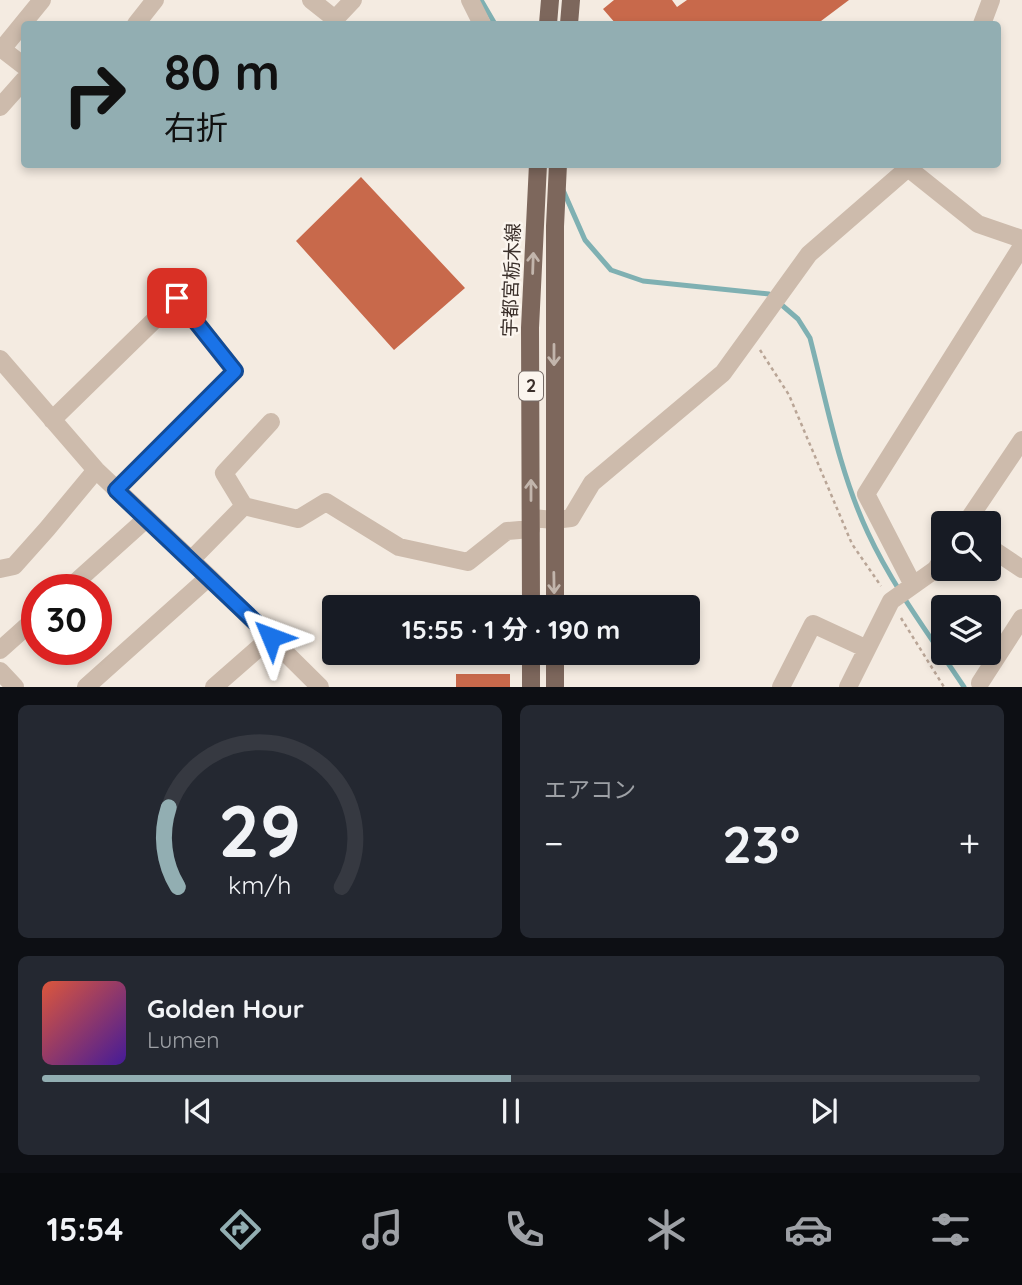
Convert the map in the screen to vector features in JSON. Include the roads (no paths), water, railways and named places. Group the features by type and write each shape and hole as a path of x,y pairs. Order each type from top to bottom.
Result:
{"main road":[{"path":"548,21 550,0"},
{"path":"569,21 571,0"},
{"name":"宇都宮栃木線","path":"531,595 530,328 538,168"},
{"name":"2","path":"555,595 555,226 558,168"},
{"path":"530,687 531,665"},
{"path":"555,665 555,687"}],"street":[{"path":"25,21 42,0"},
{"path":"138,21 155,0"},
{"path":"311,0 335,19 353,0"},
{"path":"470,0 480,21"},
{"path":"983,21 991,0"},
{"path":"21,26 2,49 21,64"},
{"path":"0,107 21,83"},
{"path":"271,422 224,474 244,506 298,519 326,502 399,547 468,562 507,531 571,518 592,483 723,373 809,254 907,168"},
{"path":"911,168 978,224 1022,239"},
{"path":"913,585 866,494 1022,246"},
{"path":"52,420 177,298 235,371 116,490"},
{"path":"0,359 96,470 320,687"},
{"path":"974,511 1022,440"},
{"path":"0,569 14,566 96,470"},
{"path":"191,560 244,506"},
{"path":"85,574 146,519"},
{"path":"1001,555 1022,569"},
{"path":"848,687 891,601 931,572"},
{"path":"86,687 209,577"},
{"path":"980,682 1022,618"},
{"path":"781,687 813,624 867,649"},
{"path":"0,650 21,631"},
{"path":"214,687 271,637"},
{"path":"0,671 15,687"}],"waterway":[{"path":"481,0 493,21"},
{"path":"563,190 585,240 611,270 643,281 769,294 798,319 810,338 841,461 868,533 900,592 964,687"}]}
